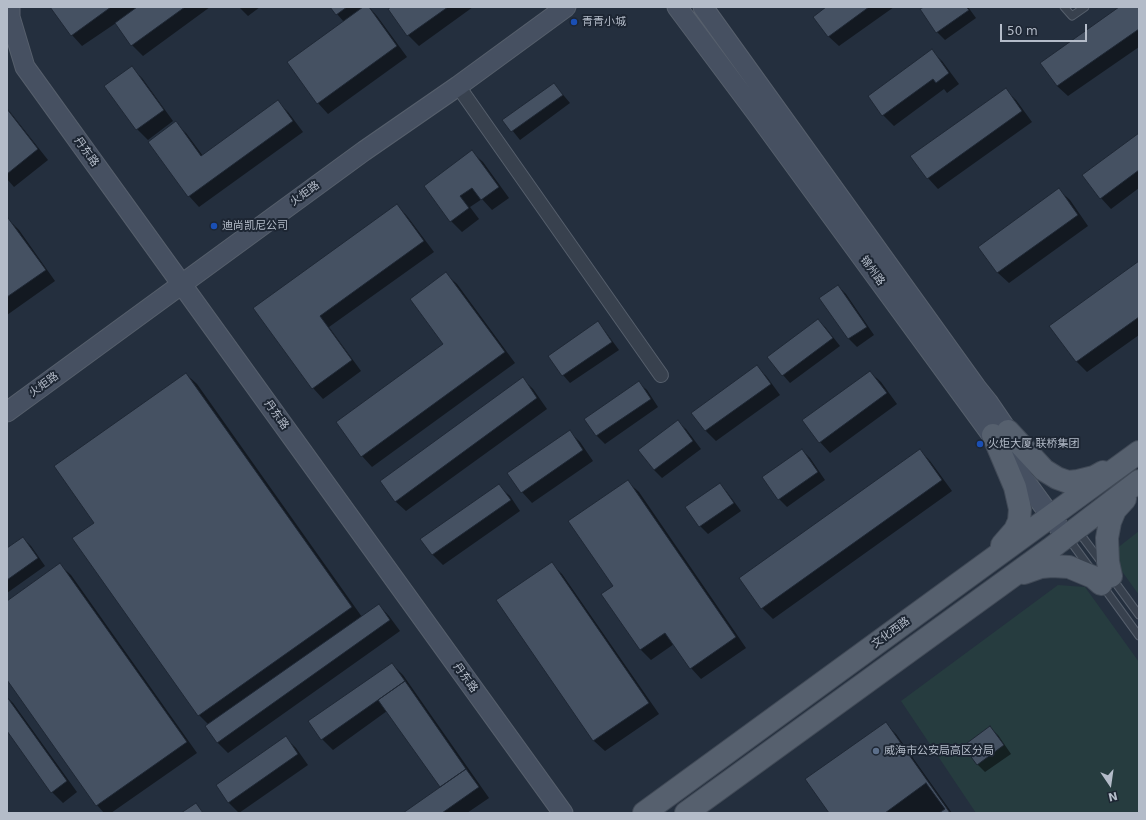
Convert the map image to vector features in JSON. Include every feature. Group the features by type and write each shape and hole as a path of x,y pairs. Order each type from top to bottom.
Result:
{"main road":[{"name":"丹东路","path":"10,7 10,17 25,67 563,813"},
{"name":"火炬路","path":"7,412 364,151 458,86 566,7"},
{"name":"锦州路","path":"677,7 1000,433 1072,533"},
{"name":"锦州路","path":"703,7 988,402 1000,433"},
{"path":"1000,433 1044,470 1068,482 1094,477 1139,452"},
{"path":"980,568 1015,530 1019,522 1020,509 1000,433"},
{"name":"文化西路","path":"644,813 1139,452"},
{"path":"696,808 1072,533 1139,482"},
{"path":"995,588 1028,571 1041,567 1052,566 1069,568 1106,580 1107,538 1110,522 1115,510 1139,482"}],"street":[{"path":"458,86 661,375"}],"lane":[{"path":"1064,7 1072,16 1085,7"},
{"path":"1072,533 1106,580 1139,636"},
{"path":"1072,533 1106,580 1139,615"}],"green space":[{"path":"1139,531 1139,595 1121,570 1116,549"},
{"path":"1058,585 1085,587 1139,662 1139,813 976,813 901,701"}],"building":[{"path":"50,7 111,7 71,36"},
{"path":"137,7 185,7 131,46 115,23"},
{"path":"330,7 347,7 336,15"},
{"path":"363,7 369,7 397,46 317,104 287,62"},
{"path":"391,7 448,7 407,36 388,9"},
{"path":"826,7 869,7 828,37 813,17"},
{"path":"924,7 966,7 969,10 936,33 920,9"},
{"path":"1119,7 1139,7 1139,29 1057,86 1040,63"},
{"path":"932,49 949,73 936,83 933,79 882,116 868,96"},
{"path":"132,66 164,110 136,130 104,86"},
{"path":"554,83 563,95 511,132 502,120"},
{"path":"1006,88 1022,111 927,179 910,156"},
{"path":"278,100 293,121 188,197 148,142 176,121 201,156"},
{"path":"7,109 38,149 7,174"},
{"path":"1139,133 1139,170 1100,199 1082,175"},
{"path":"472,150 499,187 481,200 472,188 460,196 469,208 450,222 424,186"},
{"path":"1059,188 1078,215 997,273 978,247"},
{"path":"397,204 424,241 320,316 352,360 312,389 253,308"},
{"path":"8,218 46,270 7,297 7,219"},
{"path":"1139,261 1139,317 1076,362 1049,326"},
{"path":"446,272 505,352 361,457 336,422 443,344 410,299"},
{"path":"838,285 867,327 848,339 819,298"},
{"path":"818,319 833,338 782,376 767,357"},
{"path":"598,321 612,342 562,376 548,356"},
{"path":"757,365 771,384 705,431 691,413"},
{"path":"870,371 887,393 819,443 802,420"},
{"path":"186,373 352,607 198,716 72,538 94,523 54,466"},
{"path":"523,377 537,398 395,502 380,481"},
{"path":"639,381 651,399 596,436 584,419"},
{"path":"678,420 693,441 654,470 638,450"},
{"path":"570,430 583,450 521,493 507,473"},
{"path":"802,449 818,472 778,500 762,477"},
{"path":"920,449 942,480 761,609 739,578"},
{"path":"628,480 736,637 690,669 665,633 640,650 601,594 613,586 568,521"},
{"path":"720,483 734,503 699,527 685,507"},
{"path":"499,484 511,500 432,555 420,539"},
{"path":"23,537 38,558 7,580 7,548"},
{"path":"552,562 649,703 593,741 496,600"},
{"path":"60,563 187,742 96,806 7,680 7,601"},
{"path":"379,604 390,620 217,743 205,726"},
{"path":"392,663 405,681 321,740 308,721"},
{"path":"405,681 466,769 440,787 378,700"},
{"path":"7,697 67,781 51,793 7,731"},
{"name":"威海市公安局高区分局","path":"886,722 950,813 829,813 805,779"},
{"path":"990,726 1004,745 977,765 963,746"},
{"path":"286,736 298,754 228,803 216,785"},
{"path":"466,769 479,787 442,813 403,813"},
{"path":"926,783 945,809 939,813 885,813"},
{"path":"196,803 203,813 181,813"}],"place":[{"name":"青青小城","path":"574,22"},
{"name":"迪尚凯尼公司","path":"214,226"},
{"name":"火炬大厦 联桥集团","path":"980,444"},
{"name":"威海市公安局高区分局","path":"876,751"}]}
